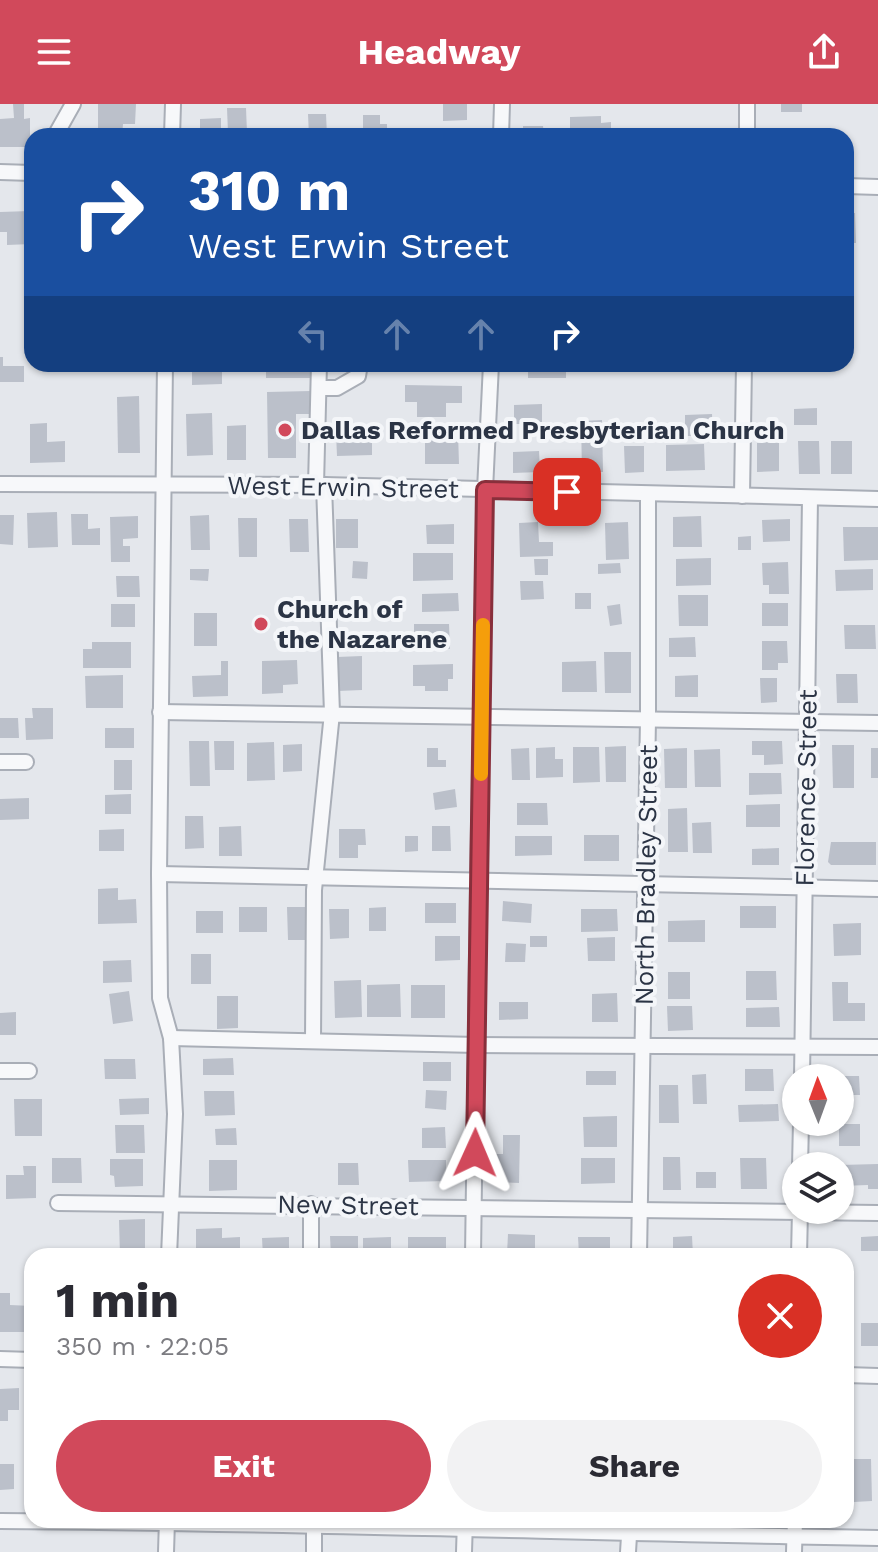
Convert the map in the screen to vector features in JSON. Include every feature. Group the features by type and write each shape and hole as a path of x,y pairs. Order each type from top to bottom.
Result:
{"street":[{"path":"60,128 73,104"},
{"path":"172,128 173,104"},
{"path":"501,128 502,104"},
{"path":"747,104 747,128"},
{"path":"0,172 24,173"},
{"path":"854,186 878,187"},
{"path":"165,372 159,874 160,998 171,1038 175,1114 169,1248"},
{"path":"313,1041 314,890 332,713 320,485 319,372"},
{"path":"319,388 340,387 358,376 359,372"},
{"path":"473,1248 485,490 491,372"},
{"path":"742,496 744,372"},
{"name":"West Erwin Street","path":"0,484 320,485 878,499"},
{"name":"North Bradley Street","path":"639,1248 648,719 648,494"},
{"name":"Florence Street","path":"802,1064 810,498"},
{"path":"160,712 878,723"},
{"path":"0,762 26,762"},
{"path":"159,874 878,889"},
{"path":"171,1038 477,1045 878,1047"},
{"path":"0,1071 29,1071"},
{"name":"New Street","path":"58,1203 782,1212"},
{"path":"311,1204 311,1248"},
{"name":"New Street","path":"854,1213 878,1213"},
{"path":"799,1248 800,1224"},
{"path":"0,1359 24,1360"},
{"path":"854,1375 878,1376"},
{"path":"0,1521 24,1521"},
{"path":"166,1552 167,1528"},
{"path":"314,1528 314,1552"},
{"path":"464,1552 465,1528"},
{"path":"628,1552 629,1528"},
{"path":"639,1528 794,1544 878,1538"}],"building":[{"path":"13,104 24,104 24,119 30,118 30,128 24,128 24,147 0,147 0,119 14,118"},
{"path":"98,104 136,104 135,124 123,124 123,128 98,128"},
{"path":"443,104 467,104 467,120 443,121"},
{"path":"781,104 802,104 802,112 781,112"},
{"path":"227,108 246,108 247,128 228,128"},
{"path":"308,114 326,114 327,128 309,128"},
{"path":"363,115 380,115 380,124 387,124 387,128 363,128"},
{"path":"601,116 601,123 611,122 611,128 570,128 570,117"},
{"path":"221,118 221,128 200,128 200,119"},
{"path":"543,126 543,128 523,128"},
{"path":"24,211 24,244 7,245 7,232 0,232 0,212"},
{"path":"854,213 855,213 854,243"},
{"path":"0,357 3,357 3,366 24,366 24,382 0,382"},
{"path":"192,372 222,372 222,384 192,385"},
{"path":"266,372 310,372 310,378 266,378"},
{"path":"528,372 566,372 566,378 528,378"},
{"path":"405,385 462,386 462,403 446,403 446,417 417,417 417,402 405,402"},
{"path":"311,391 311,414 296,414 296,458 268,458 267,392"},
{"path":"139,396 140,453 118,453 117,397"},
{"path":"542,404 542,424 514,424 514,405"},
{"path":"817,408 817,425 794,425 794,409"},
{"path":"212,413 213,455 187,456 186,414"},
{"path":"712,414 713,436 685,436 685,415"},
{"path":"602,420 603,472 582,472 581,421"},
{"path":"47,423 47,442 65,441 65,462 30,463 30,424"},
{"path":"246,425 246,460 227,460 227,426"},
{"path":"336,433 372,433 372,455 337,456"},
{"path":"458,433 459,464 425,464 425,434"},
{"path":"779,436 779,471 757,472 757,443 763,443 763,437"},
{"path":"798,441 819,441 820,474 799,474"},
{"path":"831,441 852,441 852,474 831,474"},
{"path":"704,444 705,470 666,471 666,445"},
{"path":"624,446 644,446 644,472 625,473"},
{"path":"539,451 540,472 513,473 513,452"},
{"path":"57,512 58,547 28,548 27,513"},
{"path":"71,514 88,514 88,529 100,528 100,545 72,545"},
{"path":"0,515 14,515 13,545 0,544"},
{"path":"209,515 210,550 191,550 190,516"},
{"path":"138,516 138,538 123,539 123,546 130,546 130,562 111,562 110,517"},
{"path":"701,516 702,547 673,547 673,517"},
{"path":"238,518 257,518 257,557 239,557"},
{"path":"289,519 308,519 309,552 290,552"},
{"path":"336,519 358,519 358,548 336,548"},
{"path":"790,519 790,541 763,542 762,520"},
{"path":"538,522 539,542 553,542 553,556 520,557 519,523"},
{"path":"628,522 629,559 606,560 605,523"},
{"path":"454,524 454,544 427,544 426,525"},
{"path":"843,527 878,527 878,560 844,561"},
{"path":"751,536 751,550 738,550 738,537"},
{"path":"413,553 453,553 453,580 413,581"},
{"path":"711,558 711,585 676,586 676,559"},
{"path":"534,559 548,559 548,575 535,575"},
{"path":"353,561 368,562 367,579 352,578"},
{"path":"788,562 789,594 769,594 769,585 763,585 762,563"},
{"path":"620,563 621,573 598,574 598,564"},
{"path":"190,569 209,569 208,581 190,580"},
{"path":"873,569 873,590 836,591 835,570"},
{"path":"116,576 139,576 140,597 117,597"},
{"path":"520,581 543,581 544,599 521,600"},
{"path":"458,593 459,611 422,612 422,594"},
{"path":"575,593 591,593 591,609 575,609"},
{"path":"678,595 708,595 708,626 679,626"},
{"path":"762,603 788,603 788,626 762,626"},
{"path":"111,604 135,604 135,627 111,627"},
{"path":"620,604 622,624 610,626 607,606"},
{"path":"194,613 217,613 217,646 194,646"},
{"path":"414,624 449,624 450,649 414,650"},
{"path":"844,625 875,625 876,649 845,649"},
{"path":"695,637 696,657 669,657 669,638"},
{"path":"762,641 787,641 788,663 778,663 778,670 762,670"},
{"path":"92,642 131,642 131,668 83,668 83,649 92,649"},
{"path":"604,652 631,652 631,693 605,693"},
{"path":"362,656 362,690 338,691 337,657"},
{"path":"297,660 298,684 283,685 283,693 262,694 262,661"},
{"path":"221,661 228,661 228,696 193,697 192,676 221,675"},
{"path":"596,661 597,692 562,692 562,662"},
{"path":"453,664 453,679 448,679 448,691 425,691 425,686 413,686 413,665"},
{"path":"836,674 857,674 858,703 837,703"},
{"path":"123,675 123,708 86,708 85,676"},
{"path":"698,675 698,697 675,697 675,676"},
{"path":"760,678 777,678 777,702 761,703"},
{"path":"32,708 53,708 53,739 26,740 25,718 33,718"},
{"path":"0,718 18,718 19,738 0,738"},
{"path":"105,728 134,728 134,748 105,748"},
{"path":"189,741 209,741 210,786 190,786"},
{"path":"214,741 234,741 234,770 215,770"},
{"path":"752,741 782,741 783,764 764,765 764,755 752,755"},
{"path":"274,742 275,780 247,781 247,743"},
{"path":"302,744 302,771 283,772 283,745"},
{"path":"832,745 854,745 854,788 833,788"},
{"path":"626,746 626,782 606,782 605,747"},
{"path":"555,747 555,759 563,759 563,777 536,778 536,748"},
{"path":"573,747 599,747 600,782 573,783"},
{"path":"427,748 438,748 438,760 446,760 446,767 427,767"},
{"path":"529,748 530,780 512,780 511,749"},
{"path":"687,748 687,788 665,788 664,749"},
{"path":"871,748 878,748 878,778 871,778"},
{"path":"720,749 721,787 695,787 694,750"},
{"path":"114,760 132,760 132,790 114,790"},
{"path":"749,773 781,773 782,794 749,795"},
{"path":"455,789 457,807 435,810 433,793"},
{"path":"131,794 131,814 105,814 105,795"},
{"path":"29,798 29,819 0,820 0,799"},
{"path":"517,803 547,803 548,825 517,825"},
{"path":"780,804 780,827 746,827 746,805"},
{"path":"687,808 688,852 668,852 668,809"},
{"path":"185,816 203,816 204,848 185,849"},
{"path":"711,822 712,853 693,853 692,823"},
{"path":"241,826 242,856 219,856 219,827"},
{"path":"432,826 450,826 451,851 432,851"},
{"path":"124,829 124,851 99,851 99,830"},
{"path":"339,829 365,829 366,845 358,845 358,858 339,858"},
{"path":"584,835 619,835 619,861 584,861"},
{"path":"405,836 418,836 418,851 405,852"},
{"path":"515,836 552,836 552,855 515,856"},
{"path":"831,842 876,842 876,865 831,865 828,862"},
{"path":"779,848 779,865 752,865 752,849"},
{"path":"118,888 118,900 136,899 137,923 98,924 98,889"},
{"path":"503,901 532,904 531,923 502,921"},
{"path":"425,903 456,903 456,923 425,923"},
{"path":"740,906 776,906 776,928 740,928"},
{"path":"239,907 267,907 267,932 239,932"},
{"path":"287,907 306,907 307,940 288,940"},
{"path":"386,907 386,931 369,931 369,908"},
{"path":"329,909 349,909 349,938 330,939"},
{"path":"581,909 617,909 618,931 581,932"},
{"path":"196,911 223,911 223,933 196,933"},
{"path":"705,920 705,942 668,942 668,921"},
{"path":"861,923 861,955 834,956 833,924"},
{"path":"435,936 460,936 460,960 435,961"},
{"path":"530,936 547,936 547,947 530,947"},
{"path":"615,937 615,961 588,961 587,938"},
{"path":"506,943 526,944 525,962 505,962"},
{"path":"191,954 211,954 211,984 191,984"},
{"path":"131,960 132,982 103,983 103,961"},
{"path":"746,971 776,971 777,1000 746,1000"},
{"path":"668,972 690,972 690,999 668,999"},
{"path":"361,980 362,1017 335,1018 334,981"},
{"path":"832,982 848,982 848,1003 865,1003 865,1021 833,1021"},
{"path":"400,984 401,1017 367,1017 367,985"},
{"path":"411,985 445,985 445,1018 411,1018"},
{"path":"129,991 133,1021 113,1024 109,994"},
{"path":"617,993 618,1022 592,1022 592,994"},
{"path":"217,996 238,996 238,1028 217,1029"},
{"path":"499,1002 528,1002 528,1019 499,1020"},
{"path":"667,1006 692,1006 693,1030 668,1031"},
{"path":"779,1007 780,1027 746,1027 746,1008"},
{"path":"16,1012 16,1035 0,1035 0,1013"},
{"path":"233,1058 234,1075 203,1075 203,1059"},
{"path":"104,1059 135,1059 136,1079 105,1079"},
{"path":"423,1062 451,1062 451,1081 423,1081"},
{"path":"745,1069 773,1069 774,1091 745,1091"},
{"path":"586,1071 616,1071 616,1085 586,1085"},
{"path":"706,1074 707,1104 693,1104 692,1075"},
{"path":"854,1076 859,1076 860,1095 854,1095"},
{"path":"659,1085 678,1085 679,1123 659,1123"},
{"path":"426,1090 447,1091 446,1110 425,1108"},
{"path":"204,1091 234,1091 235,1115 205,1116"},
{"path":"149,1098 149,1114 120,1115 119,1099"},
{"path":"14,1099 42,1099 42,1136 15,1136"},
{"path":"778,1104 779,1121 739,1122 738,1105"},
{"path":"617,1116 617,1147 584,1147 583,1117"},
{"path":"854,1124 860,1124 860,1146 839,1146 839,1136 854,1136"},
{"path":"115,1125 144,1125 145,1153 116,1153"},
{"path":"445,1127 446,1148 422,1148 422,1128"},
{"path":"236,1128 237,1145 216,1145 215,1129"},
{"path":"503,1135 520,1135 519,1183 494,1182 494,1154 503,1154"},
{"path":"663,1157 680,1157 681,1190 663,1190"},
{"path":"52,1158 81,1158 82,1183 52,1183"},
{"path":"581,1158 615,1158 615,1183 581,1184"},
{"path":"740,1158 766,1158 767,1189 741,1189"},
{"path":"110,1159 143,1159 143,1186 115,1187 114,1176 110,1175"},
{"path":"209,1160 237,1160 237,1190 209,1191"},
{"path":"408,1160 446,1160 446,1181 409,1182"},
{"path":"338,1163 358,1163 359,1185 338,1185"},
{"path":"878,1164 878,1189 868,1189 868,1185 854,1186 854,1165"},
{"path":"23,1166 36,1166 36,1198 6,1199 6,1175 24,1175"},
{"path":"696,1172 716,1172 716,1188 696,1188"},
{"path":"145,1219 145,1248 120,1248 119,1220"},
{"path":"222,1228 222,1238 240,1237 240,1248 196,1248 196,1229"},
{"path":"508,1234 535,1235 535,1248 507,1248"},
{"path":"330,1236 358,1236 358,1248 331,1248"},
{"path":"692,1236 693,1248 673,1248 673,1237"},
{"path":"878,1236 878,1251 861,1251 861,1237"},
{"path":"289,1237 289,1248 263,1248 262,1238"},
{"path":"391,1237 391,1248 363,1248 363,1238"},
{"path":"408,1237 446,1237 446,1248 408,1248"},
{"path":"578,1237 610,1237 610,1248 579,1248"},
{"path":"0,1293 10,1293 10,1305 24,1306 24,1332 0,1332"},
{"path":"861,1323 878,1323 878,1346 861,1346"},
{"path":"19,1388 19,1410 8,1410 8,1421 0,1421 0,1389"},
{"path":"854,1459 871,1459 872,1501 854,1502"},
{"path":"0,1464 14,1464 14,1489 0,1490"}],"slow traffic":[{"path":"481,774 483,625"}],"place":[{"name":"Dallas Reformed Presbyterian Church","path":"285,430"},
{"name":"Church of the Nazarene","path":"261,624"}],"route":[{"path":"475,1153 485,490 567,492"}]}
